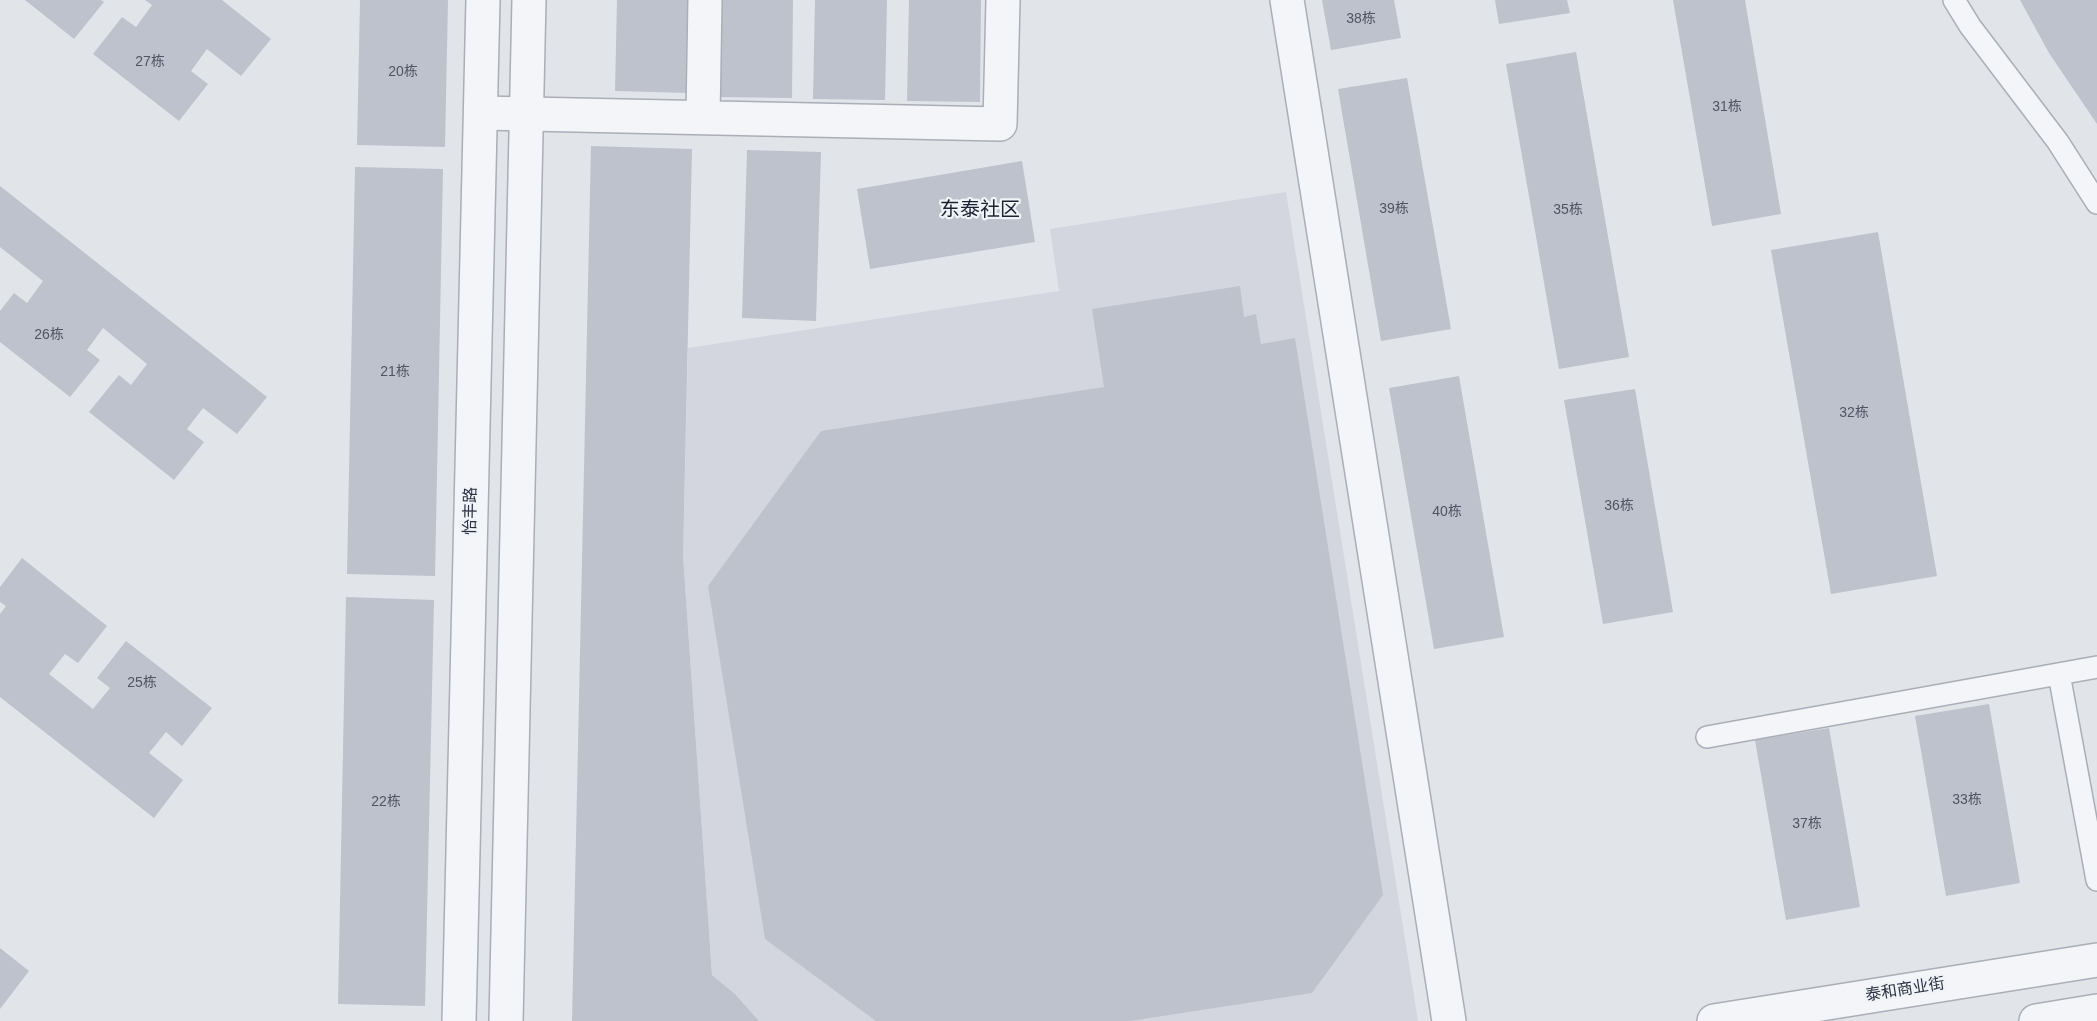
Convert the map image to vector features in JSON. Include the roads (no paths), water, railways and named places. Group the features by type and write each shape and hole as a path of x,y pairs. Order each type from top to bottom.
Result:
{"street":[{"name":"怡丰路","path":"459,1021 483,0"},
{"path":"506,1021 529,0"},
{"path":"703,117 705,0"},
{"path":"481,113 1000,124 1003,0"},
{"path":"1287,0 1449,1021"},
{"name":"泰和商业街","path":"1714,1021 2097,960"},
{"path":"2036,1021 2097,1011"}],"lane":[{"path":"1954,0 1970,26 2058,142 2097,203"},
{"path":"1707,737 2097,667"},
{"path":"2059,674 2097,880"}],"district":[{"name":"东泰社区","path":"980,210"}]}
